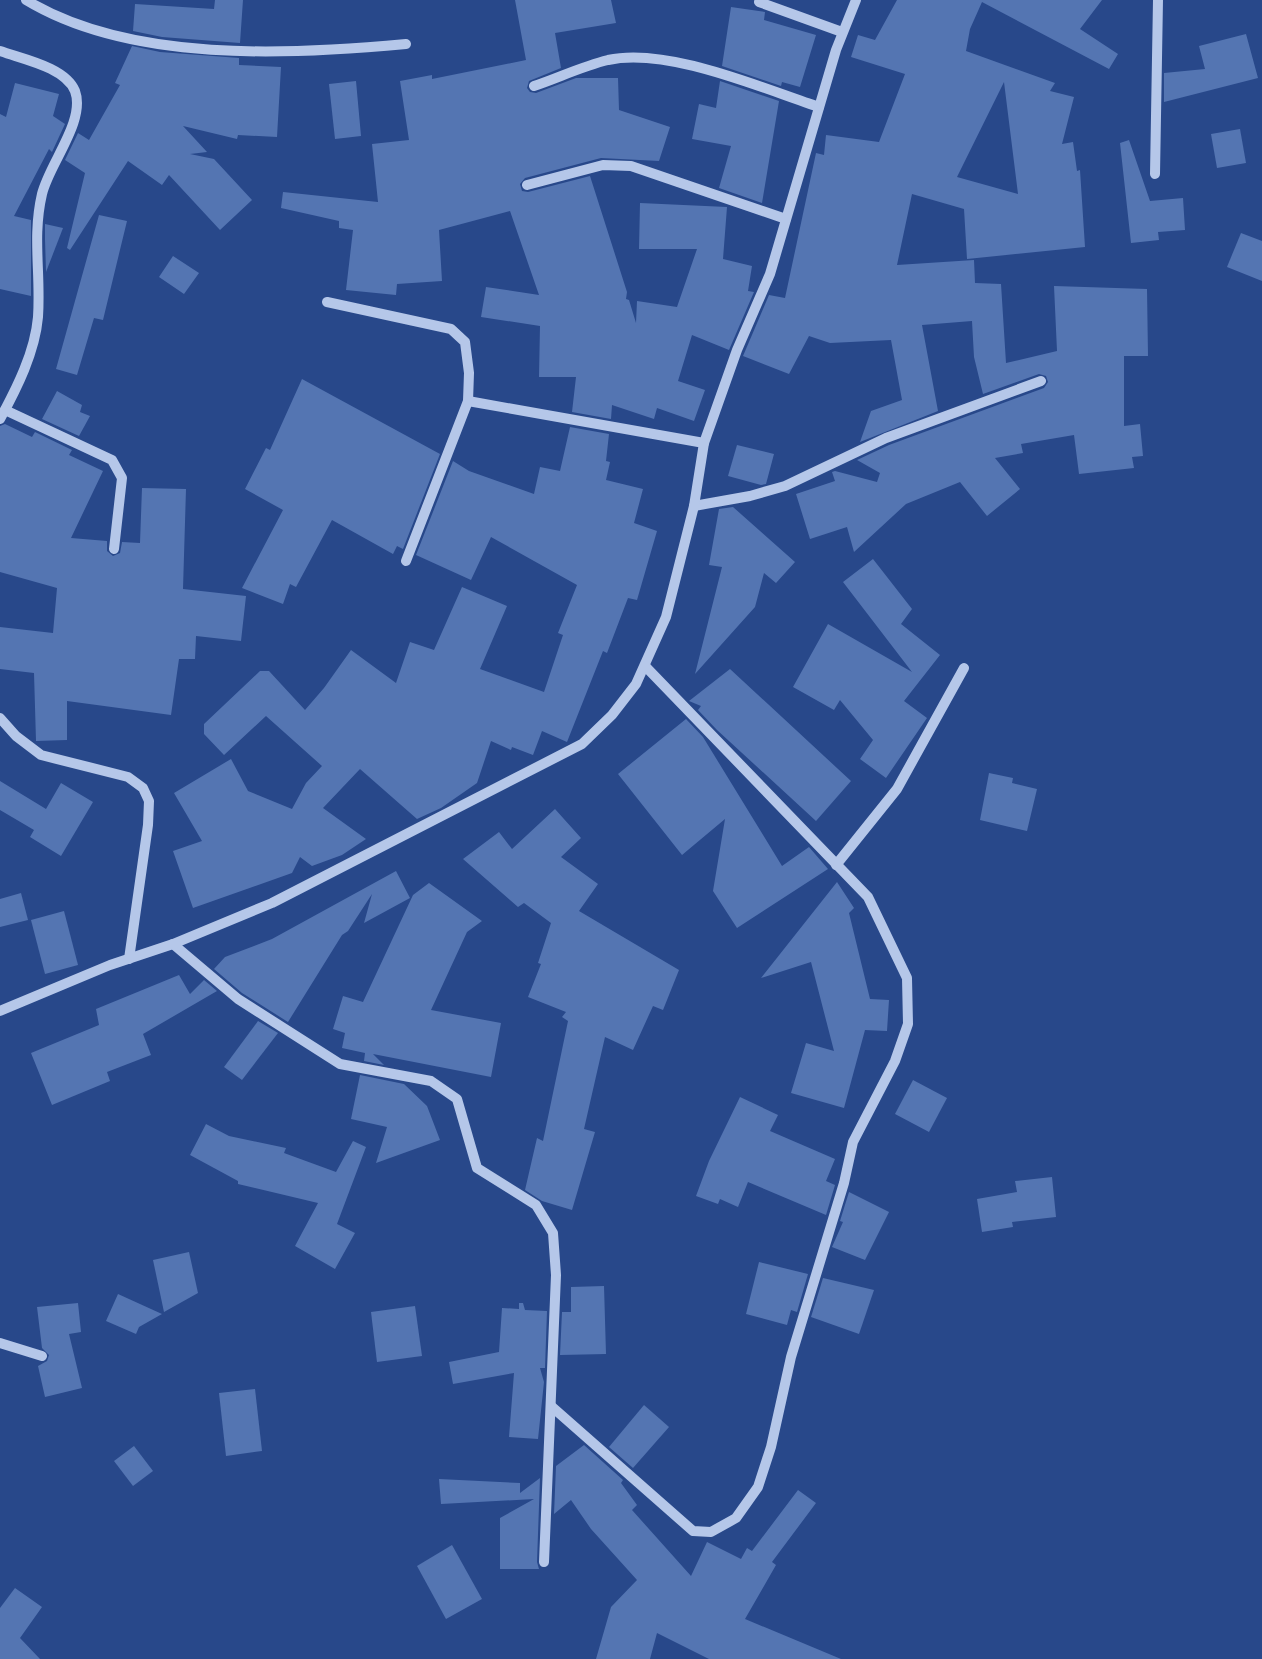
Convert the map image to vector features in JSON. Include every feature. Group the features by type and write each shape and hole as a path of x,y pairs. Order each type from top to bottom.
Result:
{"street":[{"path":"26,0 48,13 92,29 158,44 246,51 333,50 406,44"},
{"path":"0,1011 272,903 582,744 612,715 636,684 666,616 694,506 704,443 737,350 771,274 842,32 856,0"},
{"path":"1155,174 1158,0"},
{"path":"759,2 842,32"},
{"path":"0,51 59,74 75,91 76,116 42,194 36,221 38,316 32,349 2,415 111,460 122,477 114,549"},
{"path":"534,86 609,60 654,58 690,65 819,107"},
{"path":"527,185 603,165 631,166 786,219"},
{"path":"327,302 452,329 465,342 469,373 468,401 406,561"},
{"path":"694,506 750,496 785,486 886,438 1041,381"},
{"path":"468,401 704,443"},
{"path":"551,1406 693,1531 711,1532 736,1518 758,1487 771,1446 791,1357 844,1183 853,1142 895,1060 908,1024 907,978 868,897 645,666"},
{"path":"836,864 897,789 964,668"},
{"path":"0,718 16,736 41,755 128,777 143,788 149,801 148,825 129,959"},
{"path":"173,944 238,999 340,1064 430,1081 457,1099 477,1168 536,1205 553,1233 556,1275 544,1562"},
{"path":"0,1342 42,1356"}],"building":[{"path":"215,0 243,0 240,43 162,37 133,31 135,4 214,9"},
{"path":"515,0 611,0 616,23 555,33 561,68 529,81 527,88 530,92 536,93 576,78 618,78 619,110 670,127 659,161 601,158 525,178 520,184 522,191 528,192 590,176 627,292 626,299 629,300 636,323 637,301 677,307 697,249 639,249 640,203 727,207 723,259 752,266 748,291 754,292 729,350 692,335 678,381 705,390 694,421 657,408 654,419 612,405 611,419 572,412 576,377 539,377 540,326 481,317 486,287 539,295 510,211 439,230 442,281 397,284 396,295 346,290 353,230 339,228 339,221 281,208 283,192 378,202 372,144 409,140 400,81 432,75 432,79 526,60"},
{"path":"897,0 1102,0 1080,29 1118,54 1109,69 982,2 970,29 966,51 1055,83 1050,91 1074,97 1062,144 1073,142 1077,171 1080,170 1085,247 967,259 964,209 912,194 897,265 974,260 975,283 1001,284 1006,363 1057,351 1054,286 1147,289 1148,356 1124,356 1124,426 1140,424 1143,456 1132,457 1134,468 1079,474 1074,435 1021,444 1023,453 995,458 1020,489 987,516 960,482 906,504 854,552 847,527 810,539 796,494 835,481 832,472 835,471 877,482 880,473 857,460 889,445 1044,388 1048,382 1046,376 1039,374 983,394 974,357 972,321 922,325 938,411 860,442 871,411 902,400 891,340 830,343 809,336 789,374 743,356 769,295 785,298 816,153 824,155 826,135 879,142 905,74 851,57 858,35 875,40","holes":["1004,82 1018,194 957,177"]},
{"path":"731,7 765,12 764,20 816,35 800,87 782,82 781,86 722,66"},
{"path":"1246,34 1258,78 1164,102 1164,73 1205,69 1199,46"},
{"path":"132,46 160,52 239,58 239,65 281,67 277,137 238,135 237,139 183,126 207,152 190,154 214,159 252,200 220,230 169,175 162,185 128,161 70,250 67,248 85,173 65,160 78,133 89,140 120,85 115,83"},
{"path":"356,81 361,136 335,139 329,84"},
{"path":"720,81 779,101 762,203 719,188 731,146 692,139 699,104 716,108"},
{"path":"15,83 59,94 53,116 65,124 52,152 49,149 14,216 31,220 31,296 0,289 0,114 6,117"},
{"path":"1240,129 1246,163 1217,168 1211,134"},
{"path":"1129,140 1150,201 1183,198 1185,230 1158,232 1159,240 1131,243 1120,143"},
{"path":"99,215 127,221 103,320 94,318 77,375 56,369"},
{"path":"45,224 63,228 46,272 45,240"},
{"path":"1241,233 1262,241 1262,281 1227,267"},
{"path":"173,256 199,273 184,294 159,277"},
{"path":"302,379 440,454 403,549 397,546 393,554 332,520 296,587 290,584 283,604 242,588 283,510 245,489 266,448 270,450"},
{"path":"57,391 82,405 80,412 90,416 79,436 42,419"},
{"path":"5,424 32,437 35,432 72,450 69,455 103,471 71,538 107,541 107,551 113,556 120,553 122,542 140,543 142,488 186,489 183,589 246,596 241,641 196,636 195,659 179,659 171,715 67,701 67,740 36,741 34,673 0,669 0,627 53,633 57,588 0,572 0,426"},
{"path":"570,427 609,434 606,461 610,462 606,480 643,489 634,523 657,531 637,600 628,598 607,653 603,651 567,742 542,731 533,755 512,747 511,750 491,741 477,783 441,808 417,819 360,769 323,808 366,839 342,855 312,866 300,857 292,873 193,908 173,851 202,841 174,793 231,759 248,791 292,809 306,783 322,766 266,716 224,755 204,734 204,724 260,671 269,671 305,710 351,650 396,683 410,642 434,650 462,587 507,606 480,669 544,692 563,635 558,633 577,585 491,537 471,580 416,555 453,461 469,471 534,494 540,467 560,471"},
{"path":"737,445 774,454 766,484 761,485 728,476"},
{"path":"733,507 795,562 776,583 764,573 755,607 695,674 722,567 709,565 719,509"},
{"path":"873,559 912,609 901,624 940,655 904,701 927,718 886,778 860,759 873,740 840,700 834,710 793,687 828,624 912,672 843,582"},
{"path":"730,669 851,781 816,821 717,730 698,710 701,706 689,701"},
{"path":"686,719 703,737 782,866 809,847 828,869 737,928 713,891 725,819 682,855 618,774"},
{"path":"989,773 1013,778 1012,783 1037,789 1027,831 980,820"},
{"path":"0,781 46,809 61,783 93,802 61,856 30,837 34,830 0,810"},
{"path":"555,809 581,838 561,857 598,884 579,911 679,970 663,1010 653,1006 633,1050 605,1037 584,1129 595,1132 572,1210 542,1201 525,1190 537,1138 543,1141 568,1021 562,1017 566,1012 528,997 541,964 538,963 551,923 524,903 518,907 463,859 499,832 512,849"},
{"path":"396,871 410,898 364,923 372,894 348,931 342,935 288,1022 242,993 214,969 225,957 272,939"},
{"path":"837,882 854,908 849,913 870,999 889,1000 887,1031 865,1030 844,1108 791,1093 806,1043 834,1051 811,962 761,978"},
{"path":"429,883 482,921 467,932 431,1010 501,1023 491,1077 373,1054 384,1065 364,1061 365,1053 342,1048 345,1033 333,1029 343,996 363,1002 413,895"},
{"path":"21,893 28,920 0,927 0,899"},
{"path":"64,911 78,965 45,974 31,920"},
{"path":"179,975 190,994 204,980 217,991 143,1034 151,1055 107,1072 110,1081 52,1105 31,1053 99,1025 96,1009"},
{"path":"258,1021 278,1033 242,1080 224,1067"},
{"path":"360,1075 404,1084 427,1106 440,1140 376,1163 387,1127 351,1119"},
{"path":"913,1080 947,1098 929,1132 895,1114"},
{"path":"740,1097 778,1115 770,1131 835,1159 826,1181 835,1185 826,1215 748,1182 738,1207 720,1199 718,1204 696,1196 709,1161"},
{"path":"206,1124 229,1136 286,1148 284,1153 336,1172 353,1141 366,1147 337,1224 355,1233 335,1269 295,1246 318,1203 238,1184 238,1181 190,1155"},
{"path":"1052,1177 1056,1217 1012,1222 1013,1227 982,1232 977,1199 1017,1192 1015,1181"},
{"path":"849,1192 889,1212 865,1260 832,1247 843,1222 840,1221"},
{"path":"189,1252 198,1293 164,1312 153,1260"},
{"path":"759,1262 808,1274 797,1312 791,1310 787,1325 746,1314"},
{"path":"823,1278 874,1290 859,1334 811,1317"},
{"path":"604,1286 606,1354 560,1355 562,1312 571,1312 571,1287"},
{"path":"118,1294 162,1314 139,1327 136,1334 106,1321"},
{"path":"78,1303 81,1332 69,1334 82,1388 45,1397 38,1366 47,1361 49,1355 42,1348 37,1307"},
{"path":"519,1303 523,1303 525,1310 547,1311 545,1368 540,1368 544,1382 538,1439 509,1437 514,1373 453,1384 449,1362 499,1352 502,1308 519,1309"},
{"path":"415,1306 422,1356 377,1362 371,1312"},
{"path":"255,1389 262,1451 226,1456 219,1393"},
{"path":"644,1405 669,1427 633,1468 609,1447"},
{"path":"584,1445 623,1480 621,1483 637,1505 632,1510 691,1576 707,1542 741,1559 747,1548 752,1551 798,1490 816,1503 772,1562 776,1565 745,1619 841,1659 709,1659 657,1633 650,1659 596,1659 611,1607 637,1580 591,1529 571,1500 554,1514 556,1466"},
{"path":"134,1446 153,1471 133,1486 114,1461"},
{"path":"540,1478 537,1562 539,1569 500,1569 500,1518 534,1499 441,1504 439,1479 520,1483 520,1493"},
{"path":"452,1545 482,1599 446,1619 417,1566"},
{"path":"15,1588 42,1607 20,1638 40,1659 0,1659 0,1608"}]}
